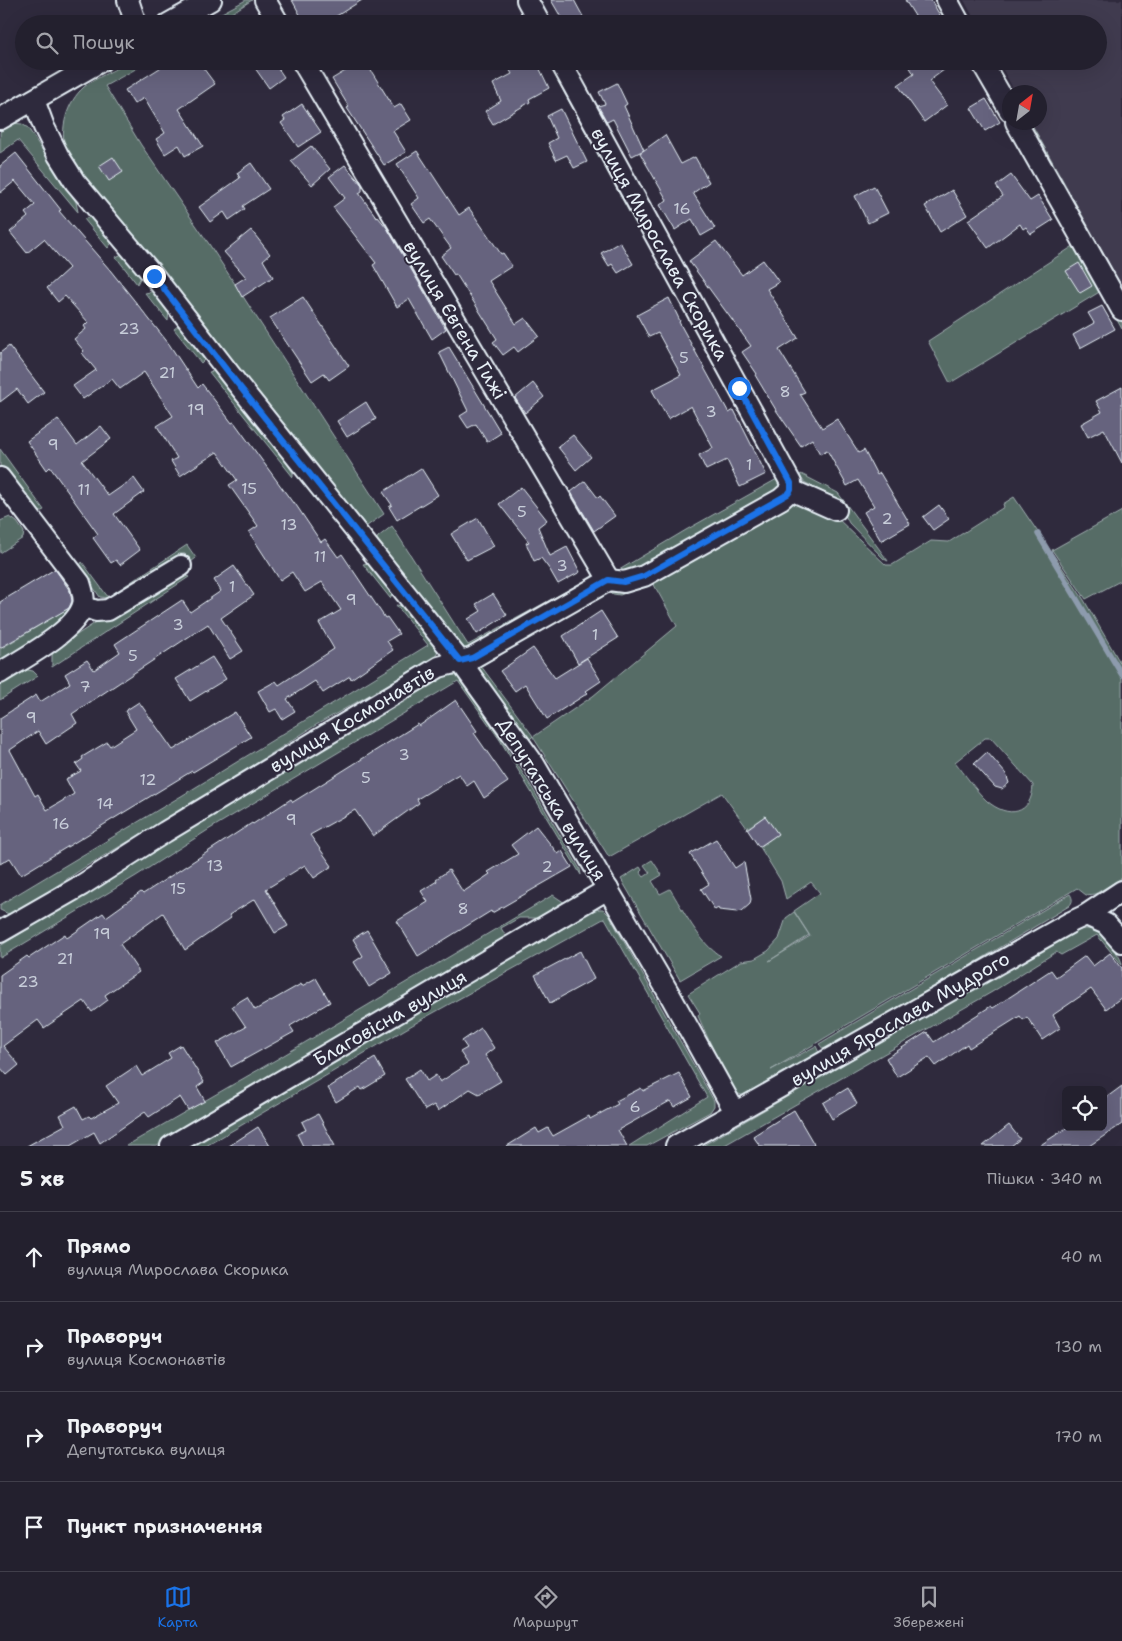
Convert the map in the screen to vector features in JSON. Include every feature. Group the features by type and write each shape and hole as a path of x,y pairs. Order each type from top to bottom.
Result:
{"street":[{"path":"128,0 133,15"},
{"path":"184,15 211,0"},
{"path":"265,0 274,15"},
{"path":"527,0 535,15"},
{"path":"947,0 955,15"},
{"path":"0,119 86,70"},
{"name":"вулиця Євгена Гижі","path":"307,70 608,580"},
{"name":"вулиця Мирослава Скорика","path":"565,70 791,483 791,490"},
{"path":"986,70 1002,97"},
{"name":"Депутатська вулиця","path":"34,100 44,127 75,182 154,276 236,382 460,661 534,764 680,1011 735,1112"},
{"path":"1021,130 1122,310"},
{"path":"0,478 80,583 84,596 83,606 76,618 64,631 0,673"},
{"path":"791,490 836,510"},
{"name":"вулиця Космонавтів","path":"0,932 82,885 165,832 439,667 472,658 608,580 624,582 644,576 781,499 791,490"},
{"path":"83,606 96,611 108,610 181,566"},
{"name":"Благовісна вулиця","path":"171,1146 608,889"},
{"name":"вулиця Ярослава Мудрого","path":"676,1146 1086,915 1122,891"},
{"path":"1086,915 1106,924 1122,942"}],"shaded area":[{"path":"964,0 1122,0 1122,287 1035,130 1047,130 1047,85 1011,85 1003,70 1107,70 1107,15 972,15"}],"green space":[{"path":"246,0 252,0 228,15 218,15"},
{"path":"114,70 134,70 105,86 141,145 209,244 384,514 367,526 365,527 293,440 199,315 80,174 69,157 63,134 69,108 84,87"},
{"path":"296,70 299,70 584,551 596,577 463,652 376,541 378,537 392,526 468,645 592,577 593,572 430,292"},
{"path":"313,70 318,70 416,233 478,344 511,397 541,453 614,573 777,479 671,282 681,293 706,342 778,466 782,476 781,483 770,499 645,570 622,578 612,577 606,571 599,556 544,468 541,454 535,451 530,444 431,262 378,173"},
{"path":"552,70 555,70 664,269 634,221"},
{"path":"976,70 980,70 1002,109 1002,116"},
{"path":"11,123 22,124 28,128 76,202 78,212 18,140 0,153 0,132"},
{"path":"1010,130 1014,130 1122,322 1122,329 1101,291 950,383 928,341 1075,245"},
{"path":"1027,130 1035,130 1122,287 1122,301"},
{"path":"92,216 113,241 108,248 84,219"},
{"path":"124,253 142,275 137,284 116,257"},
{"path":"155,291 169,309 168,321 145,293"},
{"path":"179,325 182,329 186,328 207,357 201,363 174,329"},
{"path":"217,370 276,446 293,473 293,477 209,372"},
{"path":"0,449 44,510 39,512 33,511 0,468"},
{"path":"801,474 838,493 888,561 849,523 837,499 804,482 800,476"},
{"path":"1014,497 1084,600 1122,666 1122,878 1095,894 1086,895 1077,888 771,1070 816,1046 820,1055 747,1097 736,1093 730,1087 698,1016 700,1013 688,994 741,961 754,959 768,951 779,939 786,918 794,912 809,935 769,961 810,936 794,911 820,893 811,882 786,899 781,881 760,847 778,834 765,816 747,828 722,793 609,857 533,737 593,696 677,626 653,583 620,595 607,593 481,666 533,736 529,740 477,667 477,662 605,590 783,506 799,502 835,516 886,565 892,565 931,541 949,542 1004,507 1003,504","holes":["985,738 991,738 1033,785 1032,795 1028,803 1018,811 1003,810 987,801 955,762"]},
{"path":"1122,511 1122,580 1086,599 1052,550"},
{"path":"10,517 17,522 24,532 23,538 0,553 0,521"},
{"path":"187,545 196,558 191,562 185,554 179,554 111,598 100,597 79,567 82,562 108,597"},
{"path":"369,563 393,593 390,598 363,564"},
{"path":"182,573 189,577 52,667 52,655 55,649 169,575"},
{"path":"77,603 73,616 0,664 0,649"},
{"path":"396,605 402,606 406,610 437,646 438,650 435,658 316,725 207,795 85,867 19,911 11,915 0,910 0,905 11,898 428,645"},
{"path":"23,669 33,671 38,676 0,700 0,681"},
{"path":"444,674 458,676 463,681 531,786 580,869 581,875 500,740 458,681 208,830 0,958 0,946 138,862 151,848"},
{"path":"652,860 662,875 652,881 660,894 670,889 699,935 706,944 721,956 680,980 621,879 640,867 642,870 640,872 644,877 650,873 644,865"},
{"path":"1070,894 1072,900 1069,906 873,1024 825,1051 819,1044"},
{"path":"553,895 565,903 540,918 519,918 501,928 505,935 504,938 267,1083 157,1146 126,1146 279,1058"},
{"path":"603,909 609,915 714,1101 714,1106 710,1112 647,1146 629,1146 707,1097 605,918 426,1017 206,1146 180,1146 420,1006 589,912"},
{"path":"1075,930 1093,930 1102,935 1117,952 1122,965 1097,935 1061,955 1056,952 992,992 723,1146 702,1146"}],"building":[{"path":"292,0 362,0 338,15 300,15"},
{"path":"551,0 574,0 582,15 560,15"},
{"path":"905,0 931,0 940,15 914,15"},
{"path":"157,70 205,70 215,84 179,109 203,146 185,156 179,145 165,154 156,139 165,133 144,98 134,104 125,90"},
{"path":"256,70 279,70 284,77 269,88"},
{"path":"347,70 371,70 394,108 401,104 411,120 393,131 406,152 384,165 347,108 349,107 332,79"},
{"path":"510,70 540,70 549,88 529,99 530,102 493,124 485,111 501,101 493,84 512,74"},
{"path":"912,70 944,70 929,81 947,105 924,122 898,85 914,74"},
{"path":"617,83 627,104 624,106 644,150 632,156 613,119 607,122 598,106 605,104 599,92"},
{"path":"986,99 1000,122 985,131 971,108"},
{"path":"302,104 321,132 298,147 281,123 285,120 283,117"},
{"path":"561,109 587,162 574,168 567,155 556,160 548,143 557,138 547,116"},
{"path":"665,135 681,164 695,157 709,182 693,193 715,228 701,236 692,219 675,230 660,205 667,200 640,153"},
{"path":"311,146 330,169 312,185 291,161"},
{"path":"417,151 459,215 469,208 501,254 503,253 512,266 489,281 516,324 525,318 539,336 518,352 514,347 503,355 493,342 497,339 456,274 454,275 441,256 451,248 430,219 424,223 411,204 419,198 397,164"},
{"path":"16,153 61,210 59,211 110,270 169,344 198,388 202,384 232,423 234,422 294,502 321,542 325,539 338,557 342,554 385,618 387,617 399,634 387,641 393,650 351,679 350,676 323,693 315,681 287,699 295,711 282,719 276,709 270,712 258,691 276,681 279,685 334,649 319,623 341,610 322,582 305,592 292,572 280,580 249,532 258,526 229,485 237,480 217,452 180,476 171,461 177,458 157,426 173,416 144,372 120,389 112,379 83,399 73,386 96,370 82,353 84,351 74,339 86,329 84,326 88,322 65,296 58,302 47,288 69,268 44,239 27,253 10,232 28,217 25,213 35,205 15,181 0,193 0,166"},
{"path":"113,157 123,172 109,181 99,166"},
{"path":"251,163 269,189 243,206 245,209 229,220 224,212 210,222 199,207 240,178 237,173"},
{"path":"345,165 362,185 362,191 359,193 377,218 387,228 446,329 432,339 409,299 397,307 373,265 376,263 333,207 345,198 329,177"},
{"path":"1011,175 1030,201 1038,196 1053,220 1031,234 1026,227 1023,229 1020,224 988,248 968,220 1003,196 996,186"},
{"path":"874,186 888,213 868,223 855,196"},
{"path":"952,190 967,215 940,232 925,206"},
{"path":"251,230 270,254 263,260 273,277 242,297 235,284 246,277 224,252"},
{"path":"716,241 742,275 763,260 779,282 767,289 798,338 779,350 805,392 800,394 822,428 837,419 859,453 864,450 877,475 880,473 910,524 881,541 864,512 874,506 858,480 847,486 827,450 820,454 812,439 801,446 776,410 755,375 757,374 742,352 751,346 689,261"},
{"path":"620,242 633,264 618,273 612,264 609,266 601,253"},
{"path":"1079,263 1092,286 1080,293 1066,271"},
{"path":"303,297 349,366 329,380 324,373 312,381 270,318"},
{"path":"669,298 679,322 729,413 734,410 766,474 740,487 727,460 706,470 699,455 713,448 691,406 668,419 652,390 681,375 658,333 649,337 637,315"},
{"path":"1102,306 1115,329 1080,348 1073,335 1094,323 1088,313"},
{"path":"9,346 44,392 28,404 17,389 0,402 0,353"},
{"path":"449,347 501,433 487,442 476,424 468,428 460,416 468,411 439,352"},
{"path":"533,383 544,397 525,413 515,398"},
{"path":"1122,387 1122,463 1104,429 1088,437 1081,424 1102,412 1096,401"},
{"path":"366,402 376,419 347,437 337,421"},
{"path":"58,419 77,445 101,426 111,439 82,461 108,496 134,478 144,492 114,514 140,550 120,565 116,560 111,563 93,538 98,534 50,467 47,470 27,441"},
{"path":"573,435 591,457 576,470 558,447"},
{"path":"421,468 438,495 397,520 389,507 392,505 383,492"},
{"path":"585,481 598,498 600,496 615,516 594,531 571,492"},
{"path":"521,487 547,520 538,527 550,556 567,547 580,572 558,584 541,558 534,561 526,543 529,542 499,504"},
{"path":"939,505 949,519 933,530 923,517"},
{"path":"478,518 494,546 467,560 451,534"},
{"path":"234,566 254,595 221,618 243,651 230,659 208,624 72,714 77,723 46,744 38,731 10,750 35,796 38,794 47,810 74,794 66,779 81,771 76,764 83,759 82,757 107,742 110,746 136,729 125,711 139,702 173,750 235,712 251,737 21,875 10,858 0,864 0,718 36,695 40,702 70,683 65,674 87,660 94,670 120,652 115,644 182,600 190,612 221,591 214,580"},
{"path":"55,569 70,591 72,601 69,608 0,648 0,602"},
{"path":"493,594 507,615 477,634 468,619 481,611 476,604"},
{"path":"601,611 618,638 578,663 563,636"},
{"path":"533,648 555,678 587,658 601,681 586,691 588,693 547,719 525,684 515,691 500,671"},
{"path":"212,657 226,679 190,701 176,679"},
{"path":"456,700 477,731 474,733 508,782 484,798 474,781 467,786 459,774 417,799 419,803 373,836 355,810 310,835 332,866 314,878 305,865 266,889 288,926 275,933 255,899 229,915 231,918 185,950 163,913 120,944 139,972 105,995 108,1000 92,1012 84,1001 44,1028 38,1020 3,1046 19,1065 7,1075 0,1067 0,975 27,956 29,958 65,934 67,938 103,913 106,917 141,892 143,894 252,823 291,799 293,802 418,724 419,726"},
{"path":"987,752 1006,774 1009,783 1002,789 995,787 974,764"},
{"path":"765,816 778,834 759,847 747,829"},
{"path":"536,826 558,854 562,851 572,867 492,913 491,911 418,956 397,921 428,902 421,891 437,881 436,879 449,870 463,892 490,874 488,872 518,854 511,845"},
{"path":"716,839 735,868 744,862 751,899 750,904 742,911 719,910 718,908 715,910 701,889 709,884 690,854"},
{"path":"367,930 392,973 369,987 354,962 363,956 353,939"},
{"path":"580,951 594,979 550,1003 535,975"},
{"path":"1110,953 1122,968 1122,997 1106,1009 1091,989 1053,1015 1060,1028 1042,1040 1027,1017 1023,1020 1020,1016 969,1048 967,1044 936,1066 929,1057 897,1077 886,1058 927,1032 934,1042 991,1006 993,1008 1051,970 1056,977 1085,956 1093,966"},
{"path":"316,978 330,1002 290,1026 294,1032 231,1067 217,1043 246,1027 232,1006 247,997 255,1010 301,984 302,986"},
{"path":"481,1028 494,1048 485,1055 501,1081 479,1094 470,1089 438,1111 434,1105 425,1110 405,1079 420,1069 427,1081 436,1075 440,1082 468,1064 460,1052 467,1048 462,1041"},
{"path":"181,1045 204,1082 197,1087 205,1101 188,1110 180,1097 149,1117 145,1112 100,1143 94,1132 70,1146 27,1146 65,1125 60,1115 76,1106 83,1119 89,1116 91,1118 118,1103 106,1086 136,1066 142,1076 171,1058 168,1053"},
{"path":"375,1058 385,1076 362,1090 360,1087 336,1102 328,1088"},
{"path":"679,1073 692,1097 674,1107 670,1101 618,1130 627,1146 507,1146 536,1128 539,1133 548,1128 553,1136 589,1116 590,1119 618,1104 616,1101 641,1088 643,1091"},
{"path":"1122,1086 1122,1124 1089,1146 1039,1146 1062,1131 1107,1131 1107,1097"},
{"path":"848,1088 857,1104 832,1119 823,1103"},
{"path":"794,1110 815,1146 760,1146 753,1136"},
{"path":"318,1114 335,1146 303,1146 297,1134 306,1130 302,1122"},
{"path":"1009,1125 1020,1139 1011,1146 983,1146"},
{"path":"258,1127 270,1146 229,1146"}],"waterway":[{"path":"1038,534 1122,675"}],"route":[{"path":"154,276 236,382 460,661 472,658 608,580 624,582 644,576 662,567 788,494 791,490 791,483 739,388"}]}
